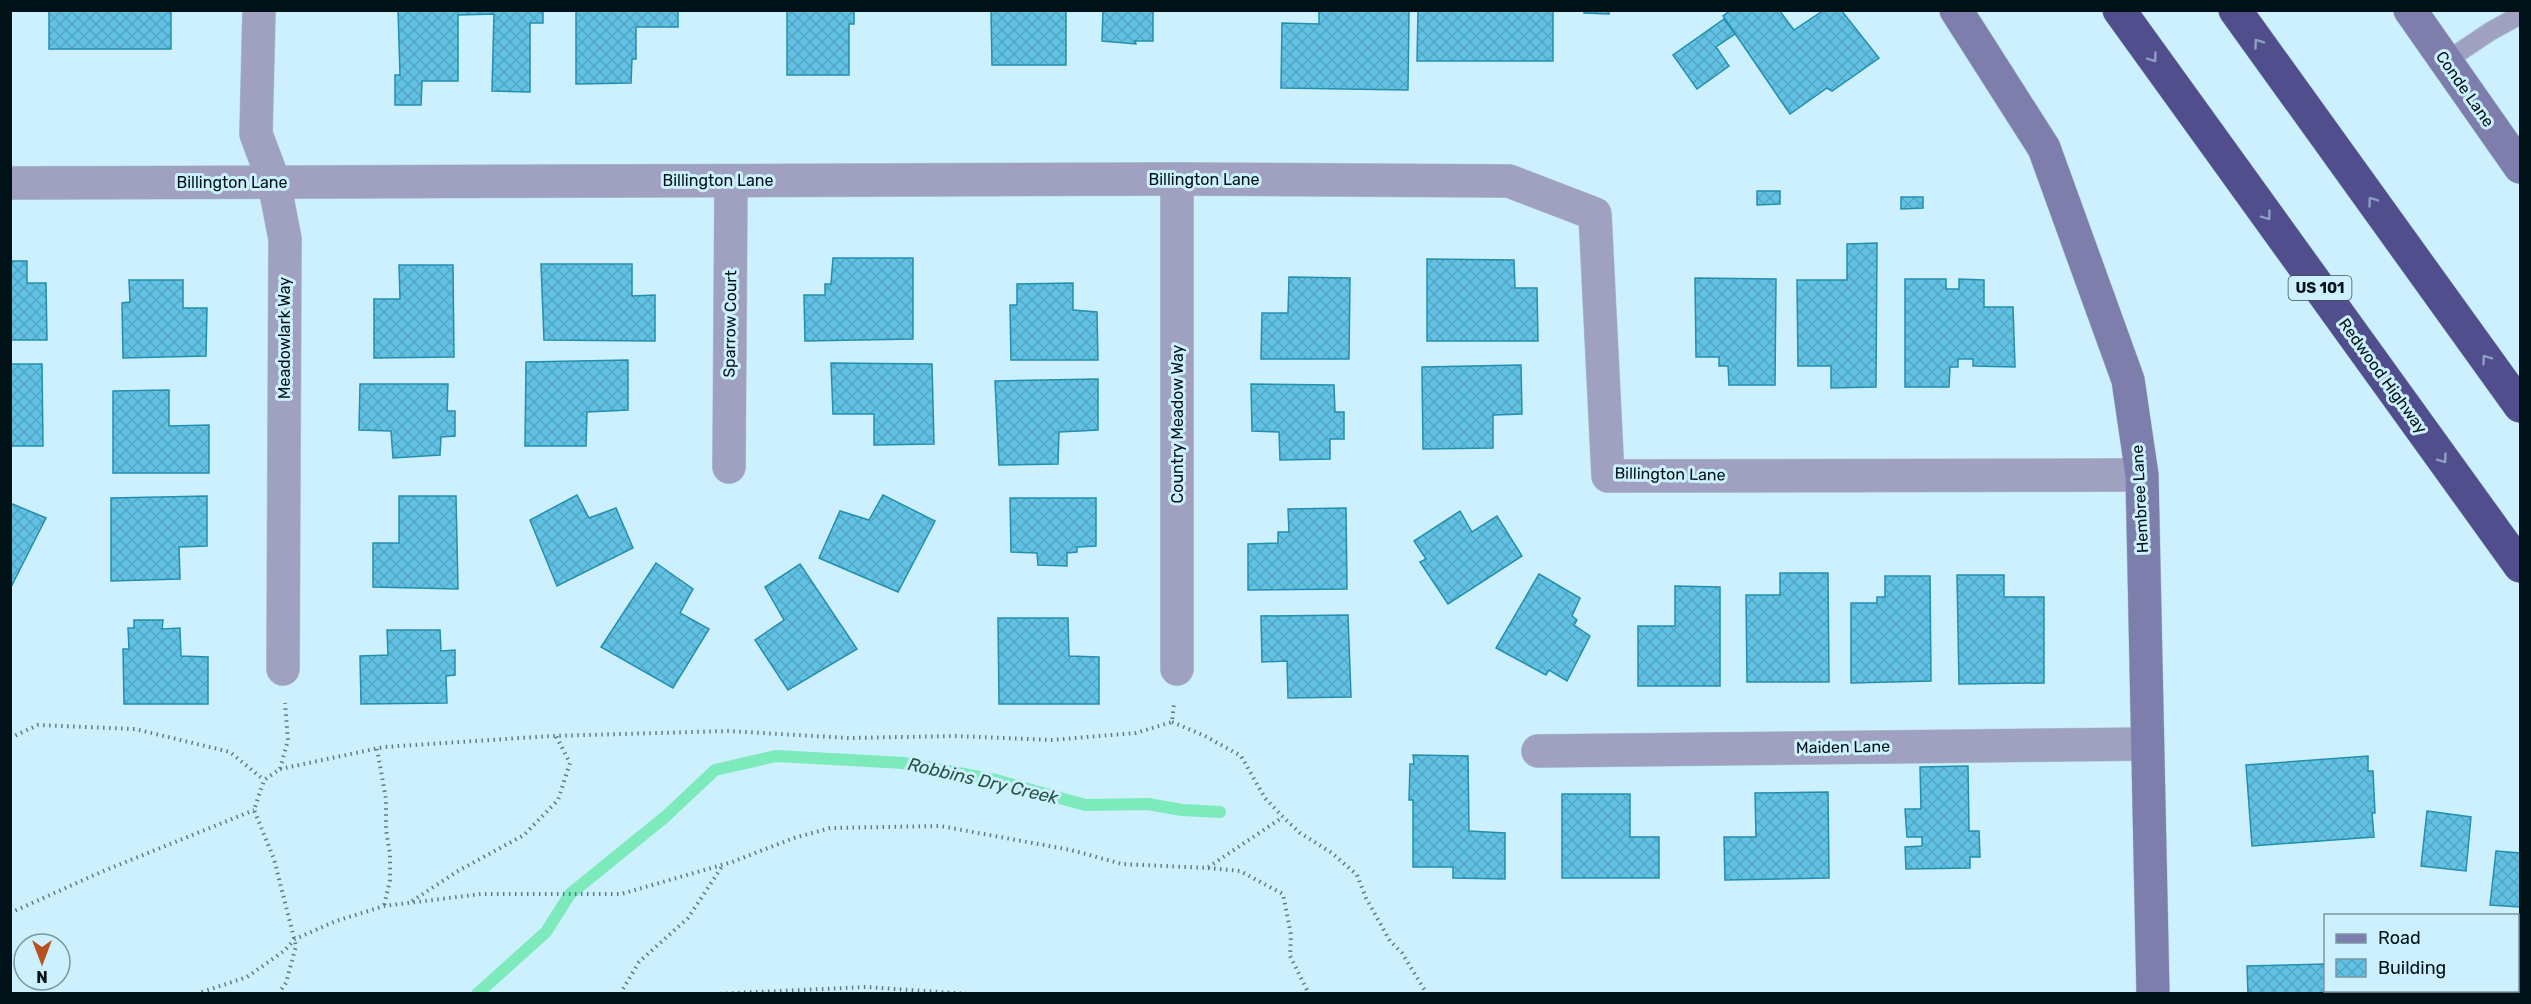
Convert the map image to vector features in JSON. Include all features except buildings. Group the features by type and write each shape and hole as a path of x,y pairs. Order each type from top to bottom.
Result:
{"highway":[{"name":"Redwood Highway","path":"2119,10 2520,566"},
{"path":"2235,10 2520,406"}],"street":[{"name":"Meadowlark Way","path":"259,10 256,134 274,182 285,239 283,669"},
{"name":"Hembree Lane","path":"1956,10 2044,148 2128,380 2142,475 2153,993"},
{"name":"Conde Lane","path":"2410,10 2520,167"},
{"name":"Billington Lane","path":"10,183 1177,179 1509,181 1595,214 1608,476 2142,475"},
{"name":"Country Meadow Way","path":"1177,179 1177,669"},
{"name":"Sparrow Court","path":"729,467 732,181"},
{"name":"Maiden Lane","path":"1538,751 2147,744"}],"lane":[{"path":"2446,61 2520,15"}],"path":[{"path":"280,769 288,740 283,669"},
{"path":"1172,722 1177,669"},
{"path":"278,993 286,983 297,946 274,859 254,810 264,780 280,769 377,749 556,736 728,731 849,738 957,736 1051,740 1136,733 1172,722 1205,736 1240,756 1265,798 1283,817 1300,833 1332,853 1357,875 1366,898 1390,940 1402,953 1427,993"},
{"path":"10,738 38,725 135,729 230,752 264,780"},
{"path":"410,903 458,871 524,835 558,800 570,763 556,736"},
{"path":"377,749 386,799 386,830 390,854 390,880 384,906"},
{"path":"10,913 254,810"},
{"path":"1207,868 1283,817"},
{"path":"196,993 247,977 284,951 295,939 336,921 384,906 482,894 621,894 724,865 794,838 830,828 940,826 1071,850 1122,864 1240,871 1283,894 1291,935 1290,956 1309,993"},
{"path":"620,993 639,962 688,918 724,865"},
{"path":"714,993 866,987 969,993"}],"waterway":[{"name":"Robbins Dry Creek","path":"477,994 546,932 570,894 665,817 715,770 776,756 904,763 996,780 1085,805 1148,804 1182,810 1220,812"}]}
